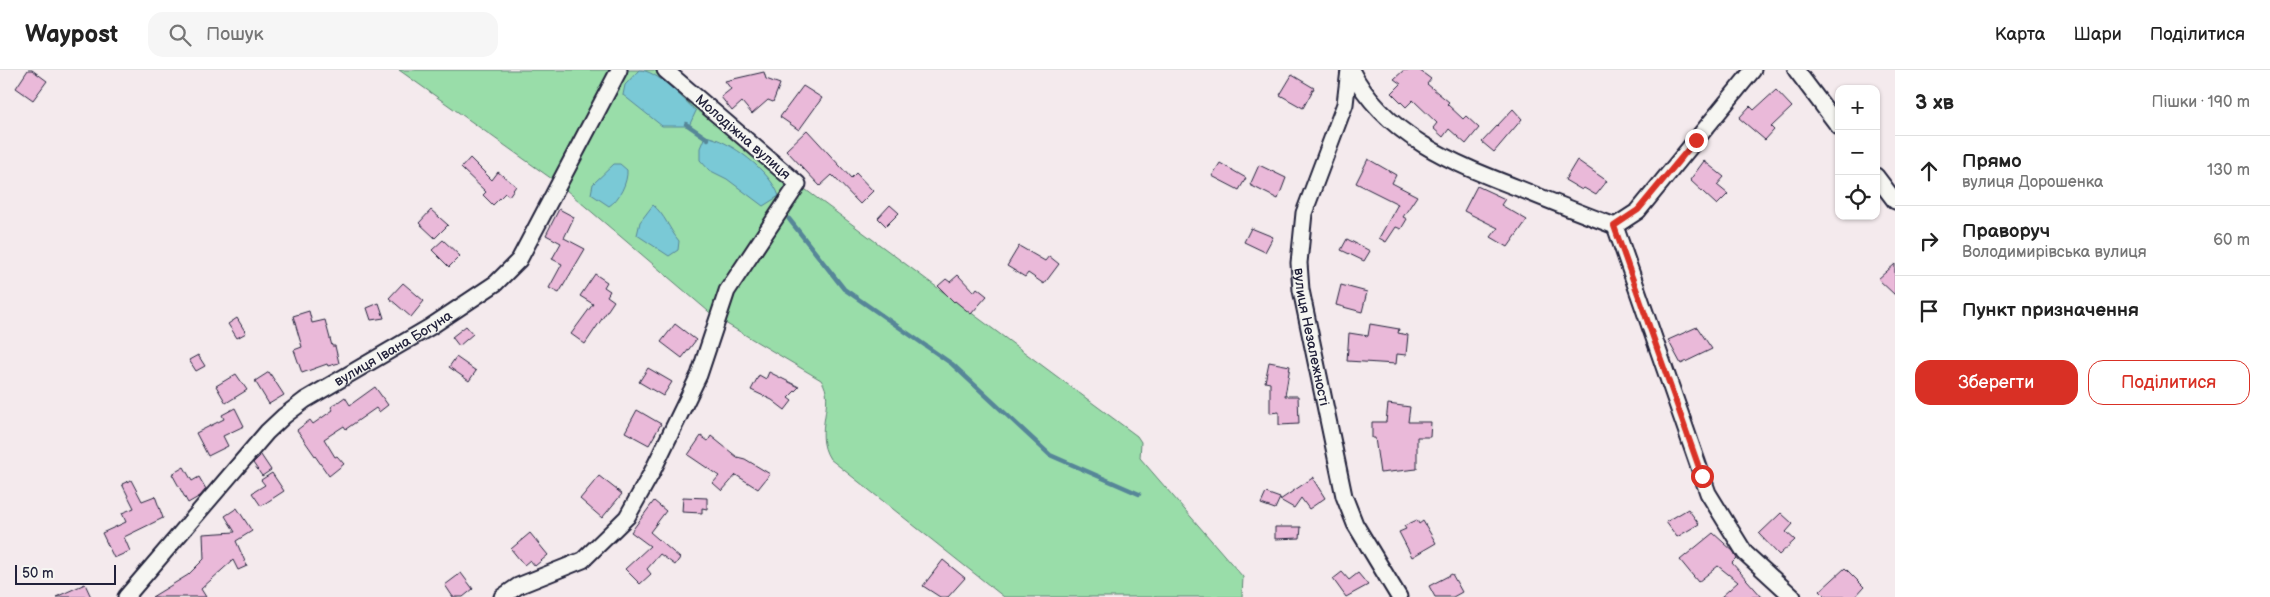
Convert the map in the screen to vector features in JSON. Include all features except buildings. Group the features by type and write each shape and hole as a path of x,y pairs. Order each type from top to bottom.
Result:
{"street":[{"name":"вулиця Івана Богуна","path":"126,597 267,432 284,416 305,400 430,327 504,278 519,260 619,70"},
{"name":"Молодіжна вулиця","path":"502,597 518,586 583,560 627,517 651,474 699,375 728,291 798,184 665,70"},
{"path":"1350,70 1372,102 1406,133 1455,164 1614,226 1708,493 1745,553 1793,597"},
{"name":"вулиця Незалежності","path":"1350,70 1345,104 1304,213 1299,263 1301,290 1344,496 1355,524 1399,597"},
{"path":"1614,226 1638,210 1753,70"},
{"path":"1796,70 1835,122"},
{"path":"1880,181 1895,201"}],"green space":[{"path":"399,70 665,70 798,184 1137,436 1141,442 1140,458 1243,577 1242,597 1004,597 830,459 823,438 827,398 821,380 715,317 559,184"}],"water":[{"path":"639,70 646,71 662,80 696,111 689,126 662,126 623,95 625,85"},
{"path":"705,136 726,144 748,158 768,177 779,196 763,206 727,179 709,170 700,160 700,148"},
{"path":"614,164 620,164 627,170 627,175 619,195 609,206 591,194 593,184"},
{"path":"653,205 661,213 679,241 678,250 669,256 637,235 640,222"}],"waterway":[{"path":"686,124 708,139"},
{"path":"789,219 844,289 952,364 1050,455 1139,494"}],"route":[{"path":"1696,140 1638,210 1614,226 1702,476"}]}
